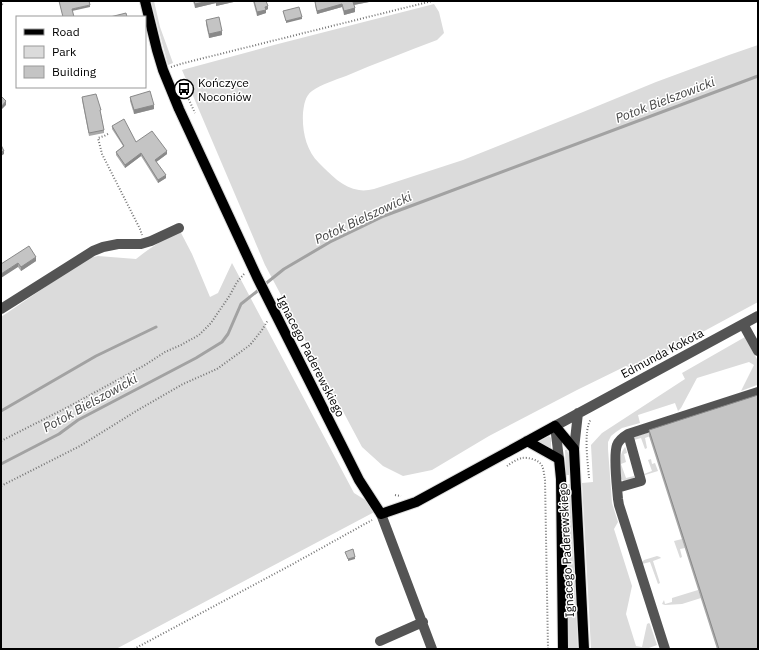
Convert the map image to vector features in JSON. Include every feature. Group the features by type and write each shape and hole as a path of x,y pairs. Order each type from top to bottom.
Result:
{"main road":[{"name":"Ignacego Paderewskiego","path":"145,1 157,50 179,108 268,301 359,480 381,514"},
{"path":"381,514 416,502 555,426 574,449"},
{"path":"527,441 559,459"},
{"name":"Ignacego Paderewskiego","path":"574,449 584,649"},
{"name":"Ignacego Paderewskiego","path":"559,459 563,649"}],"street":[{"path":"1,310 92,251 118,244 141,244 179,228"},
{"name":"Edmunda Kokota","path":"578,413 758,316"},
{"path":"743,324 758,351"},
{"path":"665,649 619,505 615,456 616,446 620,440 628,434 758,392"},
{"path":"559,459 555,426 578,413"},
{"path":"574,449 578,413"},
{"path":"617,488 641,481 628,434"},
{"path":"381,514 432,649"},
{"path":"380,640 423,622"}],"path":[{"path":"2,1 4,6"},
{"path":"164,70 184,63 432,1"},
{"path":"180,80 195,113"},
{"path":"108,134 98,138 102,154 140,229 142,234 141,244"},
{"path":"1,441 68,407 145,365 164,352 199,335 212,323 237,282 249,270 255,273"},
{"path":"1,486 80,446 183,384 217,369 250,345 270,317 275,314"},
{"path":"589,478 587,442 588,427 592,418"},
{"path":"507,466 522,458 535,460 542,466 545,480 548,649"},
{"path":"134,649 291,565 381,514"}],"green space":[{"path":"151,1 154,1 160,27 173,63 168,65"},
{"path":"434,4 439,12 444,33 437,40 324,84 312,91 306,98 303,113 303,127 308,146 319,163 332,176 353,189 374,189 463,160 656,82 758,45 758,302 634,369 626,366 577,390 489,436 432,470 403,476 383,466 362,447 265,265 182,70"},
{"path":"180,231 192,254 210,297 218,293 232,263 354,493 380,509 116,649 1,649 1,317 89,258 98,256 136,259 168,237"},
{"path":"745,337 758,361 757,385 741,391 754,365 749,362 697,378 678,411 675,403 638,415 640,423 622,428 611,436 608,442 612,503 618,522 614,529 632,586 626,614 636,646 642,647 647,624 649,623 657,645 646,649 591,649 582,483 593,482 591,445 602,433 685,379 682,373"},
{"path":"734,405 645,438 647,448 645,449 641,438 634,440 634,437"},
{"path":"549,436 551,438 551,449 538,442"},
{"path":"625,447 627,453 624,454 626,462 621,464 626,478 634,476 634,478 625,482 621,479 620,458"},
{"path":"565,450 567,450 569,456 569,475 566,475"},
{"path":"651,459 652,464 655,463 658,471 645,475 644,474 652,471 648,460"},
{"path":"566,484 570,484 578,649 568,649"},
{"path":"682,539 685,548 680,549 682,557 680,558 674,541"},
{"path":"657,556 661,558 653,561 660,583 658,584 650,562 642,564 644,560"},
{"path":"698,590 701,598 682,604 665,605 662,604 664,600 665,604 672,602 672,598"}],"building":[{"path":"59,1 89,1 90,5 72,9 74,16 63,16"},
{"path":"194,1 209,1 195,4"},
{"path":"254,1 266,1 268,6 265,7 266,10 257,12"},
{"path":"358,1 353,2 355,8 344,11 342,4 317,11 315,2"},
{"path":"299,7 302,17 286,21 283,11"},
{"path":"126,13 127,16 114,16"},
{"path":"219,17 222,31 209,34 206,20"},
{"path":"150,91 154,105 134,110 130,97"},
{"path":"96,94 101,110 104,130 89,133 82,97"},
{"path":"1,96 6,101 1,107"},
{"path":"124,119 136,142 152,131 167,151 155,160 166,175 158,180 141,153 125,165 116,152 124,146 112,126"},
{"path":"1,145 4,151 1,152"},
{"path":"29,246 36,257 21,267 18,263 1,274 1,264"},
{"path":"758,395 758,649 719,649 649,430"},
{"path":"353,549 355,557 348,559 345,552"}],"waterway":[{"name":"Potok Bielszowicki","path":"264,285 284,269 330,242 384,216 758,76"},
{"name":"Potok Bielszowicki","path":"1,464 59,434 78,420 196,358 222,342 228,334 241,304 260,289"},
{"path":"1,411 96,356 156,327"}],"place":[{"name":"Kończyce Noconiów","path":"184,89"}]}
